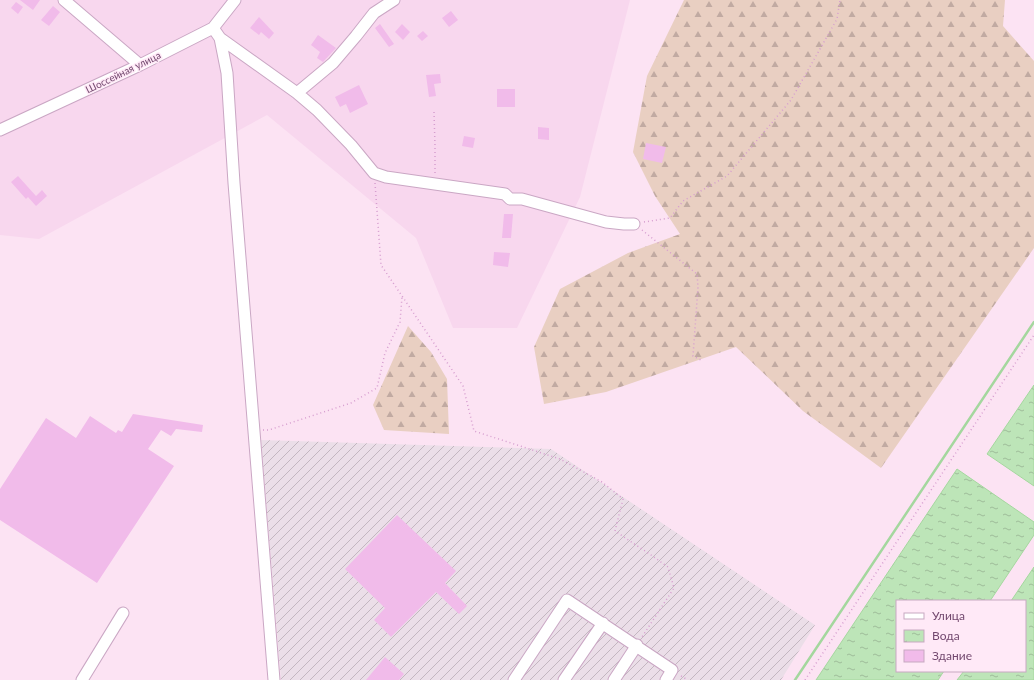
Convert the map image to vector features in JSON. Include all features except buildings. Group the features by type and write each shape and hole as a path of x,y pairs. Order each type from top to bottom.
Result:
{"street":[{"path":"64,0 140,65"},
{"name":"Шоссейная улица","path":"0,130 140,65 213,28 235,0"},
{"path":"297,93 333,62 374,13 394,0"},
{"path":"213,28 220,38 297,93 318,110 351,145 374,173 386,177 505,194 510,199 522,199 606,222 634,224"},
{"path":"220,38 227,73 234,183 274,680"},
{"path":"514,680 567,600 637,645 672,670 666,680"},
{"path":"82,680 123,613"},
{"path":"564,680 603,623"},
{"path":"614,680 637,645"}],"path":[{"path":"634,224 670,218 683,201 727,176 791,100 837,19 840,0"},
{"path":"434,112 435,184"},
{"path":"374,173 381,265 463,386 474,432 560,458 602,482 623,499 615,531 651,554 668,567 674,588 637,645"},
{"path":"634,224 697,274 698,288 692,356 702,361"},
{"path":"254,431 269,430 351,403 377,388 385,353 400,322 402,297"},
{"path":"805,680 1034,335"}],"shaded area":[{"path":"0,0 630,0 580,197 517,328 453,328 416,238 267,115 39,239 0,235"},
{"path":"261,440 551,449 815,625 781,680 281,680"}],"green space":[{"path":"684,0 1005,0 1003,26 1034,61 1034,248 881,468 803,411 736,347 606,392 544,404 534,347 560,289 628,253 680,234 655,196 633,152 647,76"},
{"path":"408,326 431,352 447,379 449,434 384,430 373,405"}],"water":[{"path":"1034,385 1034,486 987,454"},
{"path":"957,469 1034,522 1034,535 991,600 896,600 896,672 943,672 938,680 816,680"},
{"path":"1034,567 1034,680 957,680 963,672 1026,672 1026,600 1012,600"}],"waterway":[{"path":"795,680 1034,322"}]}
